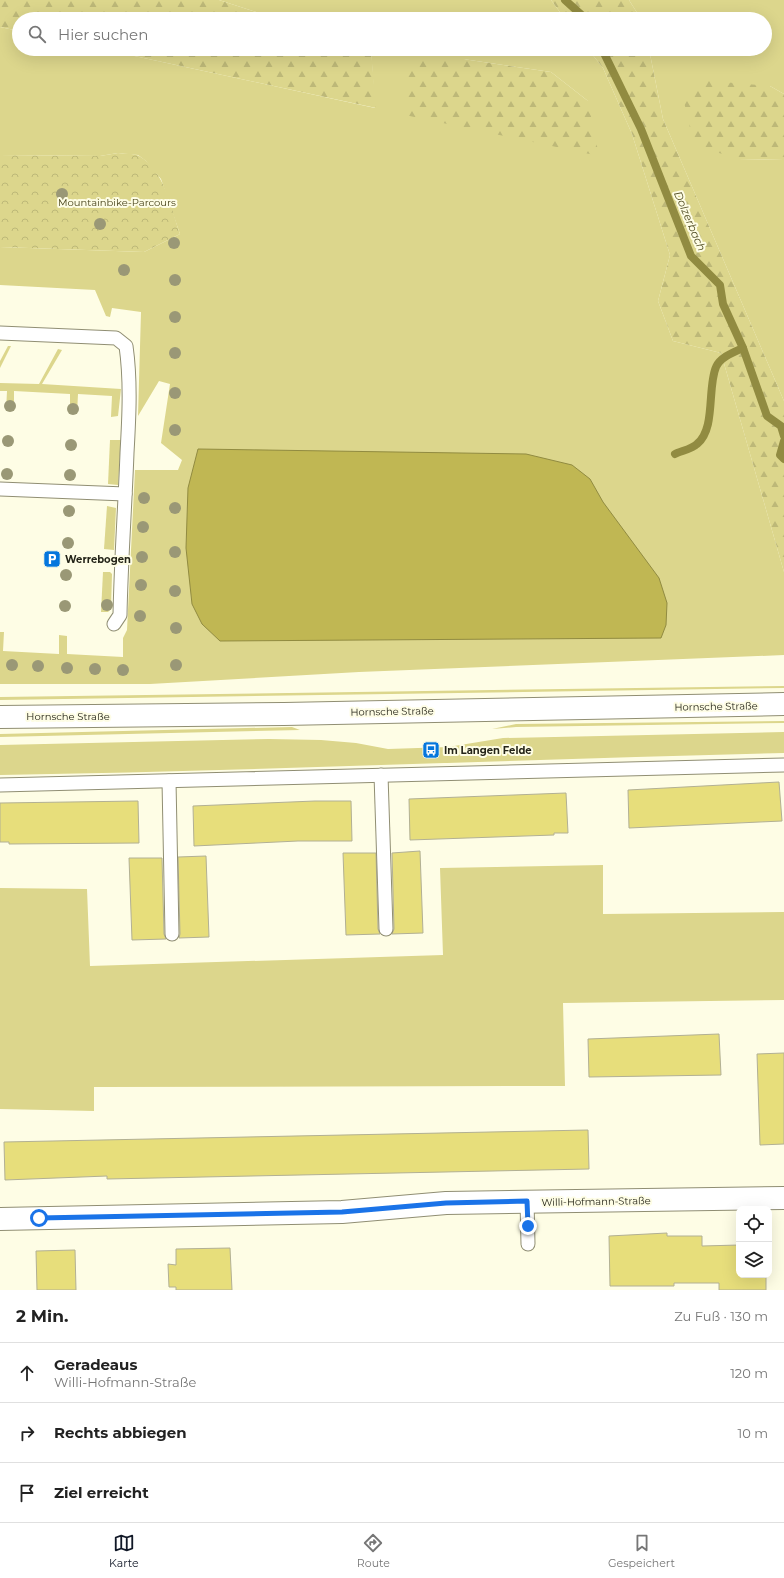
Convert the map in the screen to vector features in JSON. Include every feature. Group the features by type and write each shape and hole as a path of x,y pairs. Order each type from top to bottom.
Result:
{"street":[{"name":"Hornsche Straße","path":"0,717 276,714 784,704"},
{"name":"Willi-Hofmann-Straße","path":"0,1219 342,1212 446,1203 784,1198"}],"lane":[{"path":"0,333 116,338 126,346 128,360 126,494 120,615 114,624"},
{"path":"0,489 126,494"},
{"path":"0,785 784,764"},
{"path":"380,775 386,929"},
{"path":"169,780 172,934"},
{"path":"527,1201 528,1244"}],"green space":[{"path":"0,0 219,0 256,12 12,12 12,30 0,27"},
{"path":"219,0 551,0 560,12 256,12"},
{"path":"551,0 629,0 637,12 560,12"},
{"path":"629,0 784,0 784,94 770,86 738,159 784,160 784,401 663,119 650,56 772,56 772,12 637,12"},
{"path":"0,27 12,30 12,56 134,56 375,108 371,56 594,56 603,68 632,134 670,255 658,301 673,341 721,353 784,572 784,655 359,672 150,684 0,684 0,632 4,632 3,651 59,654 59,635 67,636 67,654 123,657 123,638 127,630 135,470 178,470 182,460 161,443 170,384 159,381 138,416 141,312 112,308 110,317 106,316 95,290 0,285 0,247 144,252 180,234 161,179 146,161 138,155 118,153 100,156 0,155","holes":["463,59 551,72 588,101"]},
{"path":"135,56 372,56 376,108"},
{"path":"594,56 650,56 663,119 784,401 784,572 721,353 673,341 658,301 670,255 632,134 603,68"},
{"path":"409,57 463,59 551,72 588,101 599,156 405,115"},
{"path":"699,80 770,86 784,94 784,160 738,159 694,145 684,102"},
{"name":"Mountainbike-Parcours","path":"118,153 137,155 148,163 155,171 166,191 180,234 144,252 0,247 0,155 100,156"},
{"path":"8,346 11,346 0,368 0,361"},
{"path":"58,349 62,350 42,384 121,389 118,416 111,417 112,396 78,394 77,414 70,414 70,394 14,391 14,411 6,411 7,391 0,391 0,383 39,384"},
{"path":"110,440 121,440 118,485 108,484"},
{"path":"107,506 116,508 114,550 104,549"},
{"path":"103,572 110,572 112,574 111,609 108,612 101,612"},
{"path":"784,686 784,688 0,700 0,697"},
{"path":"784,721 784,723 516,727 492,729 516,724"},
{"path":"292,727 300,730 0,737 0,734"},
{"path":"784,732 784,753 196,771 0,775 0,745 269,739 321,740 356,743 388,749 448,747 503,738"},
{"path":"603,865 603,914 784,912 784,1000 563,1003 565,1086 94,1087 94,1111 0,1109 0,888 87,889 90,966 443,955 440,868"}],"shaded area":[{"path":"198,449 526,454 572,465 590,479 603,502 659,578 667,603 666,625 661,638 220,641 202,624 192,604 186,548 188,488"}],"building":[{"path":"779,782 782,821 629,828 628,790"},
{"path":"566,793 568,833 554,833 554,835 410,840 409,799"},
{"path":"138,801 139,843 9,844 9,842 0,842 0,803"},
{"path":"351,801 352,841 298,841 194,846 193,806"},
{"path":"420,851 423,933 392,934 394,929 392,853"},
{"path":"343,853 376,853 378,929 380,934 346,935"},
{"path":"206,856 209,937 179,938 178,857"},
{"path":"129,858 162,858 164,934 166,939 132,940"},
{"path":"719,1034 721,1075 589,1077 588,1039"},
{"path":"784,1053 784,1144 760,1145 757,1054"},
{"path":"588,1130 589,1169 107,1179 107,1176 5,1180 4,1142"},
{"path":"667,1233 667,1236 702,1236 702,1246 736,1245 736,1278 766,1278 766,1290 719,1290 719,1283 674,1283 674,1286 610,1286 609,1236"},
{"path":"230,1248 232,1290 176,1290 176,1287 169,1287 168,1264 176,1265 176,1249"},
{"path":"75,1250 76,1290 37,1290 36,1251"}],"waterway":[{"name":"Dolzerbach","path":"565,0 578,12"},
{"name":"Dolzerbach","path":"605,56 641,129 691,256 720,285 723,304 743,348 767,416 781,426 784,436"},
{"path":"675,454 695,446 703,437 707,429 709,419 713,376 716,367 721,360 743,348"},
{"name":"Dolzerbach","path":"784,441 780,455 784,459"}],"place":[{"name":"Werrebogen","path":"52,559"},
{"name":"Im Langen Felde","path":"431,750"}],"route":[{"path":"39,1218 342,1212 446,1203 527,1201 528,1226"}]}
